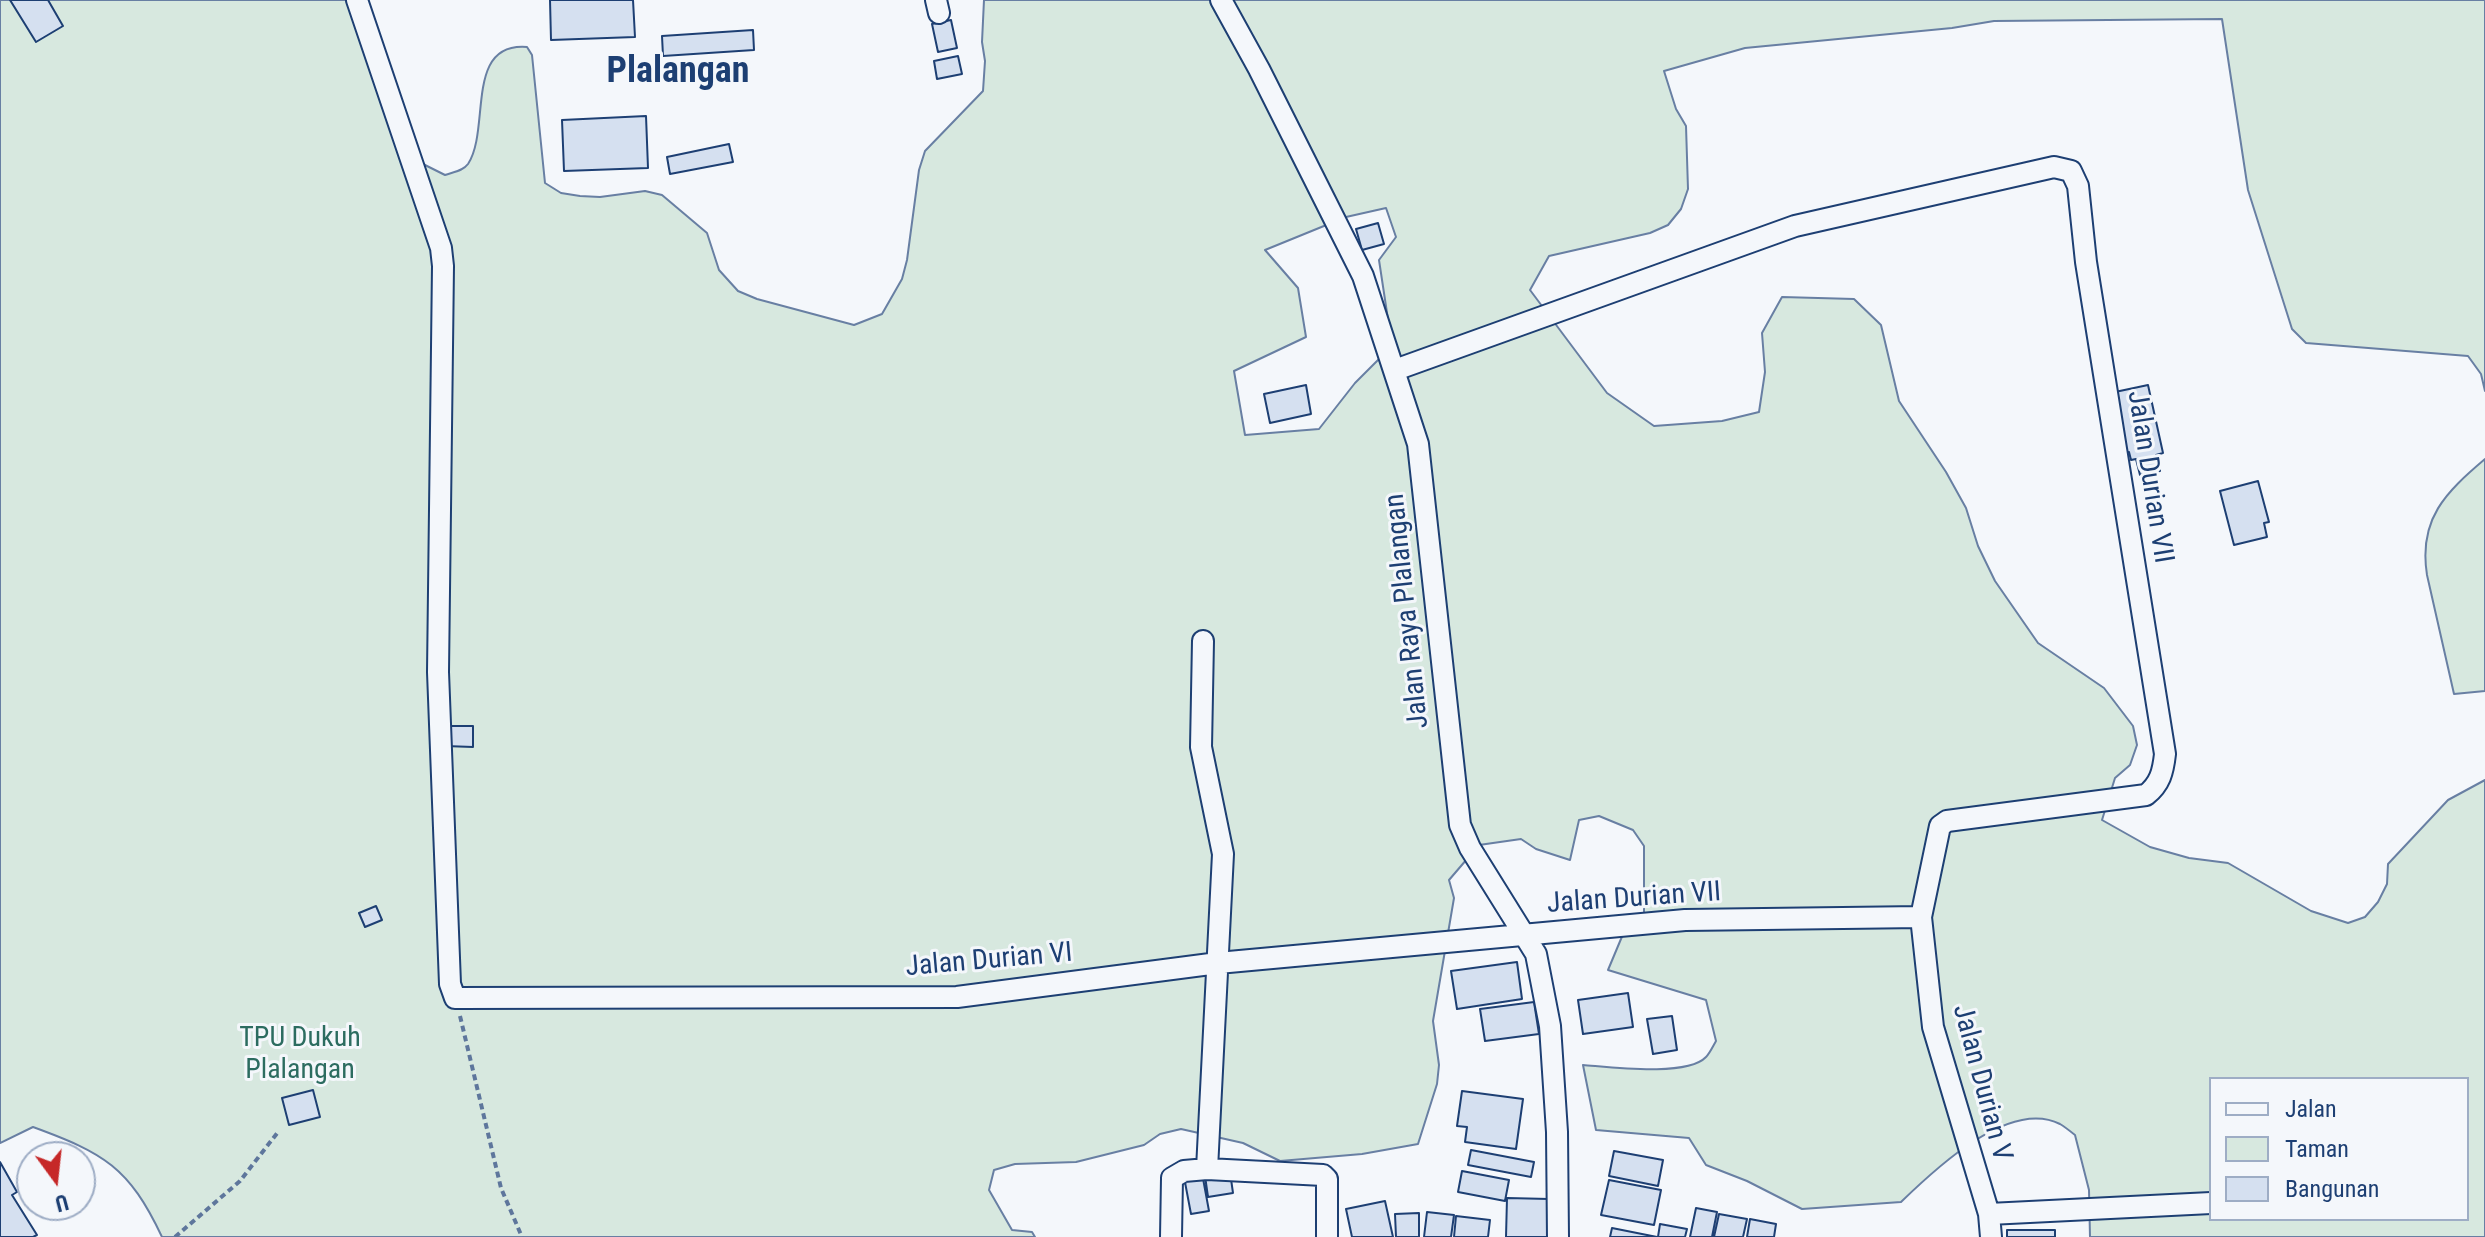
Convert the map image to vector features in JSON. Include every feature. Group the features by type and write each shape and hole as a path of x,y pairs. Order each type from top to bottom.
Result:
{"street":[{"path":"357,0 441,248 443,266 438,672 450,984 455,998"},
{"name":"Jalan Raya Plalangan","path":"1221,0 1266,82 1363,276 1418,444 1460,825 1470,848 1536,954 1550,1026 1557,1132 1558,1237"},
{"name":"Jalan Durian VII","path":"1395,370 1795,226 2054,167 2071,171 2078,186 2086,262 2165,754 2164,770 2157,786 2146,795 2131,799 1944,822 1940,826 1921,917 1685,920 1526,936"},
{"path":"1203,641 1201,747 1223,854 1207,1169"},
{"name":"Jalan Durian V","path":"1921,917 1933,1027 1989,1214 1991,1237"},
{"name":"Jalan Durian VI","path":"455,998 957,997 1218,963 1526,936"},
{"path":"1171,1237 1172,1178 1184,1171 1207,1169 1323,1175 1329,1189 1327,1237"},
{"path":"1989,1214 2209,1203"}],"path":[{"path":"455,998 501,1188 522,1237"},
{"path":"175,1237 240,1181 278,1132"}],"green space":[{"name":"TPU Dukuh Plalangan","path":"0,0 346,0 417,161 445,175 466,166 475,149 482,90 494,58 507,49 527,47 532,55 545,183 561,193 580,196 600,197 645,191 662,195 707,233 719,270 738,291 854,325 882,314 902,279 919,170 925,151 983,91 984,0 2485,0 2485,391 2481,374 2468,356 2306,343 2292,329 2248,190 2222,19 1994,21 1952,28 1745,48 1664,71 1676,109 1686,126 1688,189 1681,209 1668,225 1650,233 1549,256 1530,290 1607,393 1654,426 1722,421 1759,412 1765,372 1762,333 1782,297 1854,299 1881,325 1899,401 1966,508 1978,546 1995,581 2038,643 2104,688 2133,726 2137,745 2130,765 2115,778 2102,820 2150,847 2189,858 2228,863 2311,911 2348,923 2365,917 2378,902 2387,884 2388,864 2448,800 2485,780 2485,1237 2090,1237 2089,1190 2075,1135 2060,1124 2040,1119 2018,1121 1974,1141 1952,1156 1901,1202 1802,1209 1747,1181 1706,1165 1689,1138 1596,1130 1583,1065 1629,1069 1683,1067 1706,1057 1716,1041 1706,1000 1608,970 1626,927 1644,916 1644,846 1633,830 1599,816 1579,820 1570,860 1536,849 1521,839 1479,845 1449,880 1454,898 1433,1021 1439,1065 1437,1084 1418,1144 1362,1154 1280,1161 1243,1143 1181,1129 1160,1134 1144,1145 1076,1162 1015,1164 994,1170 989,1190 1012,1230 1032,1232 1035,1237 162,1237 138,1194 125,1178 96,1155 96,1141 68,1141 33,1127 0,1143","holes":["1386,208 1396,237 1379,260 1392,346 1355,383 1319,429 1245,435 1234,371 1306,337 1298,288 1265,250 1346,217"]},
{"path":"2485,459 2485,691 2454,694 2427,575 2427,538 2431,522 2447,495"}],"building":[{"path":"10,0 48,0 63,26 36,42"},
{"path":"550,0 633,0 635,37 551,40"},
{"path":"951,20 957,48 938,52 932,24"},
{"path":"753,30 754,50 663,56 662,36"},
{"path":"958,56 962,74 937,79 934,61"},
{"path":"646,116 648,168 564,171 562,120"},
{"path":"729,144 733,162 670,174 667,157"},
{"path":"1378,223 1384,244 1362,250 1356,229"},
{"path":"1306,385 1311,414 1270,423 1264,394"},
{"path":"2148,385 2163,453 2156,455 2160,471 2140,475 2136,459 2131,460 2129,452 2120,454 2116,434 2124,432 2115,392"},
{"path":"2258,481 2269,522 2264,523 2267,537 2234,545 2220,491"},
{"path":"446,726 473,726 473,747 445,746"},
{"path":"376,906 382,920 365,927 359,913"},
{"path":"1517,962 1522,999 1457,1009 1451,971"},
{"path":"1628,993 1633,1027 1583,1034 1578,1000"},
{"path":"1534,1002 1539,1034 1485,1041 1480,1009"},
{"path":"1672,1016 1677,1050 1653,1054 1647,1019"},
{"path":"313,1090 320,1117 289,1125 282,1098"},
{"path":"1462,1091 1523,1099 1516,1149 1465,1142 1467,1127 1457,1126"},
{"path":"1471,1150 1534,1162 1531,1177 1468,1165"},
{"path":"1614,1151 1663,1160 1658,1186 1609,1176"},
{"path":"0,1162 16,1190 12,1195 16,1201 16,1221 28,1221 37,1235 0,1237"},
{"path":"1462,1171 1509,1180 1505,1201 1458,1192"},
{"path":"1230,1172 1233,1193 1208,1197 1205,1176"},
{"path":"1202,1173 1209,1211 1191,1214 1184,1177"},
{"path":"1609,1180 1661,1190 1654,1225 1601,1215"},
{"path":"1507,1198 1549,1199 1548,1237 1506,1237"},
{"path":"1385,1201 1393,1237 1352,1237 1346,1209"},
{"path":"1696,1208 1717,1212 1712,1237 1690,1237"},
{"path":"1427,1212 1454,1215 1451,1237 1424,1237"},
{"path":"1419,1213 1419,1237 1396,1237 1395,1214"},
{"path":"1719,1214 1747,1219 1743,1237 1714,1237"},
{"path":"1456,1216 1490,1220 1488,1237 1454,1237"},
{"path":"1750,1219 1776,1224 1774,1237 1747,1237"},
{"path":"1660,1224 1687,1229 1685,1237 1658,1237"},
{"path":"1612,1228 1657,1237 1610,1237"},
{"path":"2007,1230 2055,1230 2055,1237 2007,1237"}],"district":[{"name":"Plalangan","path":"678,73"}]}
